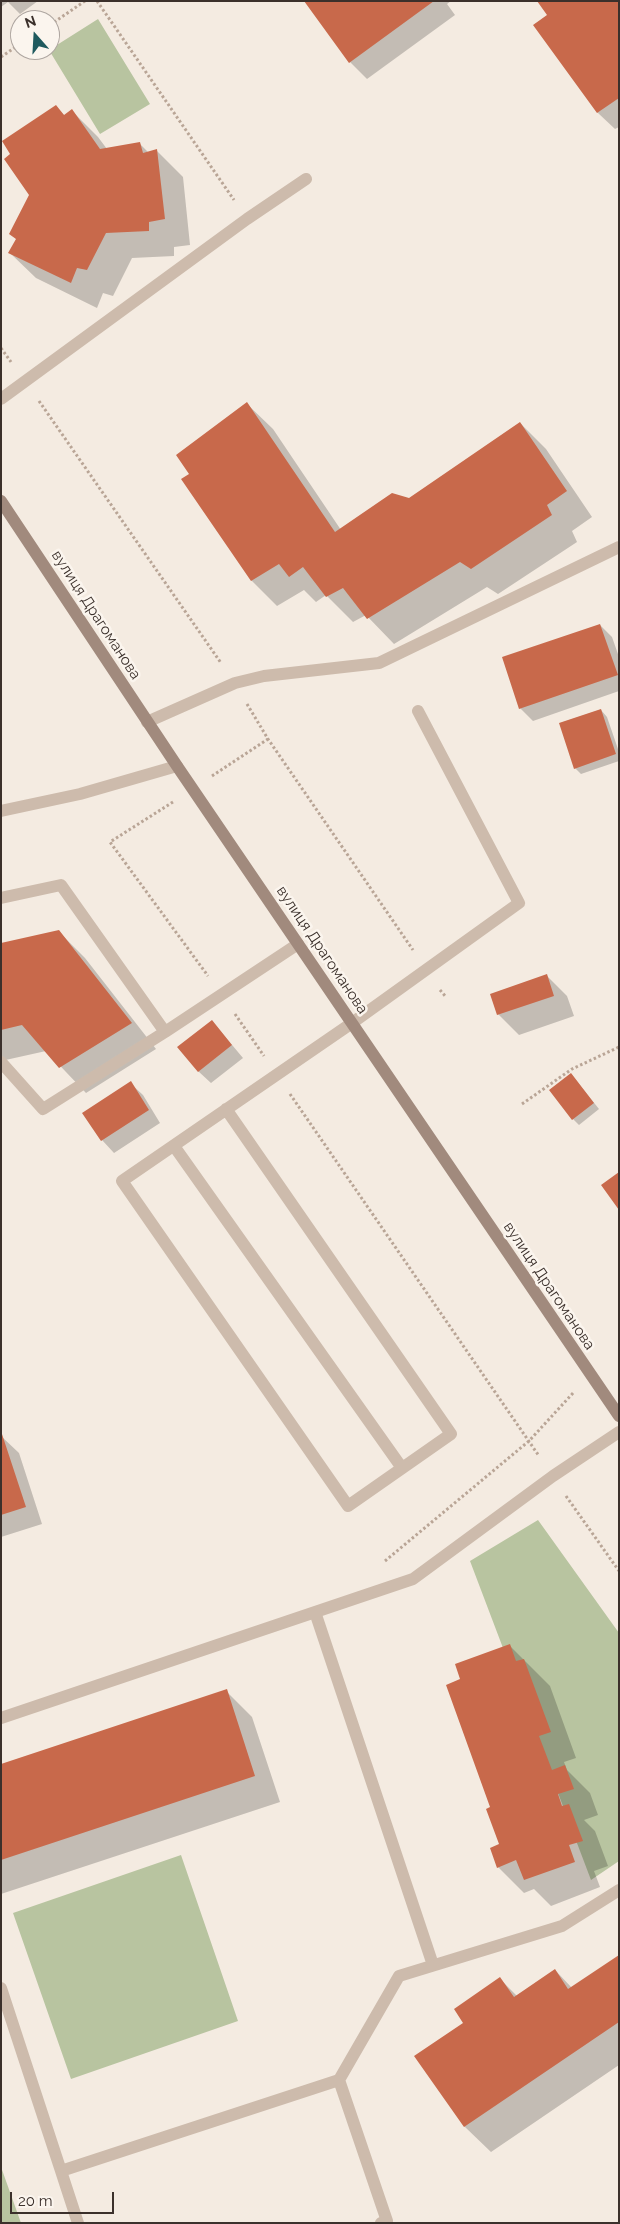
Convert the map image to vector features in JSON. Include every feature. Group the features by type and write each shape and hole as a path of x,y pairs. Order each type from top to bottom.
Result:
{"street":[{"path":"1,399 247,219 306,179"},
{"name":"вулиця Драгоманова","path":"1,501 147,722 619,1416"},
{"path":"147,722 235,683 264,676 379,663 619,547"},
{"path":"226,1110 451,1434 348,1506 122,1181 352,1023 519,904 418,711"},
{"path":"1,811 80,794 177,766"},
{"path":"1,898 61,884 165,1032"},
{"path":"1,1062 43,1109 165,1032 298,944"},
{"path":"174,1146 402,1468"},
{"path":"1,1718 414,1579 553,1476 619,1432"},
{"path":"315,1612 433,1965"},
{"path":"62,2171 339,2080 399,1976 562,1926 619,1890"},
{"path":"1,1988 78,2223"},
{"path":"339,2080 385,2222"}],"path":[{"path":"60,17 85,1"},
{"path":"97,1 247,219"},
{"path":"266,1060 222,995 110,842 268,739"},
{"path":"522,1104 572,1069 619,1047"},
{"path":"288,1092 619,1571"},
{"path":"384,1562 529,1440 590,1375"}],"green space":[{"path":"98,19 150,104 100,134 55,60 60,60 60,43"},
{"path":"538,1520 619,1633 619,1861 591,1880 470,1561"},
{"path":"181,1855 238,2021 71,2079 13,1913"},
{"path":"1,2167 21,2223 1,2223"}],"building":[{"path":"304,1 434,1 349,63"},
{"path":"537,1 619,1 619,98 597,113 533,25 547,15"},
{"path":"56,105 64,115 72,109 100,149 140,142 143,153 157,149 165,219 149,222 149,231 106,233 87,270 77,268 71,283 8,253 16,239 9,234 29,195 4,159 10,154 2,141"},
{"path":"247,402 335,532 392,493 409,498 520,422 567,491 547,505 552,515 471,569 460,562 367,619 343,588 326,597 303,567 289,577 279,564 251,581 181,479 189,474 176,455"},
{"path":"600,624 618,675 519,709 502,657"},
{"path":"601,709 616,754 574,769 559,723"},
{"path":"59,930 132,1023 59,1068 22,1025 1,1030 1,943"},
{"path":"547,974 554,996 497,1015 490,994"},
{"path":"212,1020 232,1045 198,1072 177,1047"},
{"path":"571,1073 594,1103 572,1120 549,1090"},
{"path":"131,1081 149,1110 101,1141 82,1113"},
{"path":"619,1172 619,1210 601,1185"},
{"path":"1,1431 26,1507 1,1515"},
{"path":"510,1644 516,1661 524,1659 551,1732 539,1736 552,1770 565,1765 574,1789 558,1794 562,1806 569,1804 583,1841 569,1845 575,1862 524,1880 516,1860 497,1868 490,1848 499,1844 486,1809 490,1807 446,1685 460,1679 455,1664"},
{"path":"227,1689 255,1776 1,1860 1,1764"},
{"path":"619,1955 619,2022 464,2127 414,2056 463,2023 454,2009 500,1977 514,1997 555,1969 568,1989"}]}
